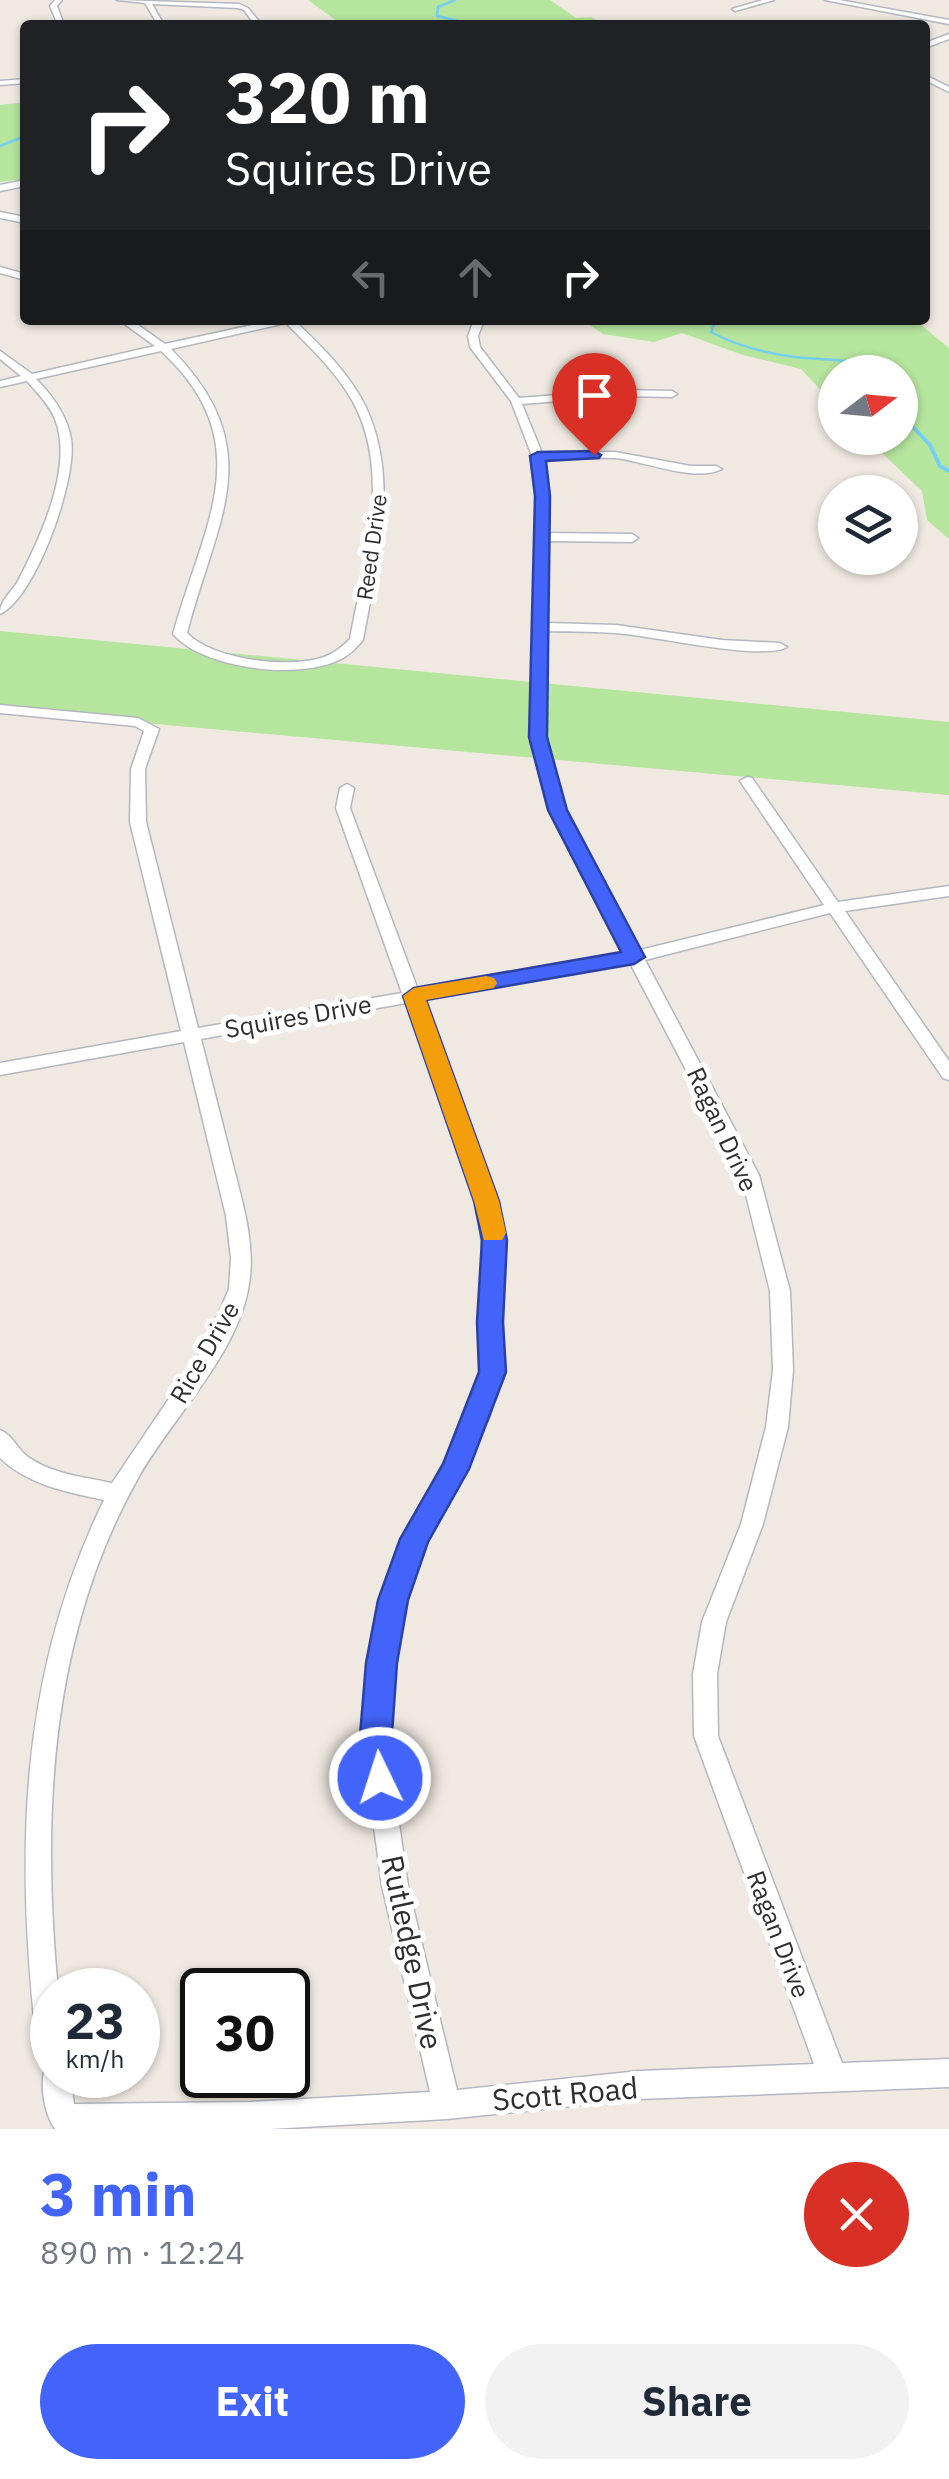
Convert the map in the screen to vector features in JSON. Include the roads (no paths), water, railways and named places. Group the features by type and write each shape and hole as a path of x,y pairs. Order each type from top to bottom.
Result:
{"street":[{"path":"120,0 239,6 246,8 255,20"},
{"path":"735,9 771,0"},
{"path":"828,0 949,22"},
{"path":"131,325 163,348"},
{"path":"0,384 266,325"},
{"name":"Reed Drive","path":"163,348 204,391 217,422 223,452 222,494 180,634 198,652 260,662 313,664 346,652 356,640 378,512 378,453 359,400 320,348 294,325"},
{"name":"Ragan Drive","path":"477,325 473,336 475,348 516,401 538,456 542,537 538,737 545,774 558,810 750,1174 780,1291 782,1370 777,1427 752,1524 714,1622 705,1674 706,1736 833,2077"},
{"path":"0,354 32,377 53,403 64,427 67,474 57,506 16,596 0,610"},
{"path":"516,401 622,392 672,394"},
{"path":"538,456 615,456 692,469 716,469"},
{"path":"542,537 632,538"},
{"path":"541,627 629,630 750,648 780,647"},
{"name":"Rice Drive","path":"0,708 138,722 152,730 138,769 138,822 236,1216 242,1260 237,1297 220,1334 118,1494 70,1614 49,1711 38,1790 37,1897 44,1968"},
{"path":"747,782 949,1074"},
{"name":"Rutledge Drive","path":"348,788 344,808 486,1201 495,1240 490,1322 492,1372 455,1469 414,1539 393,1600 381,1663 375,1748 393,1867 447,2104"},
{"name":"Squires Drive","path":"0,1070 634,957 836,906 949,891"},
{"path":"0,1439 5,1452 35,1470 118,1494"},
{"name":"Scott Road","path":"59,2098 62,2118 251,2116 447,2104 639,2086 949,2074"}],"waterway":[{"path":"454,20 437,16 438,7 455,0"},
{"path":"0,146 20,138"},
{"path":"714,325 711,332 739,344 818,359"},
{"path":"918,432 930,445 940,466 949,471"}]}
